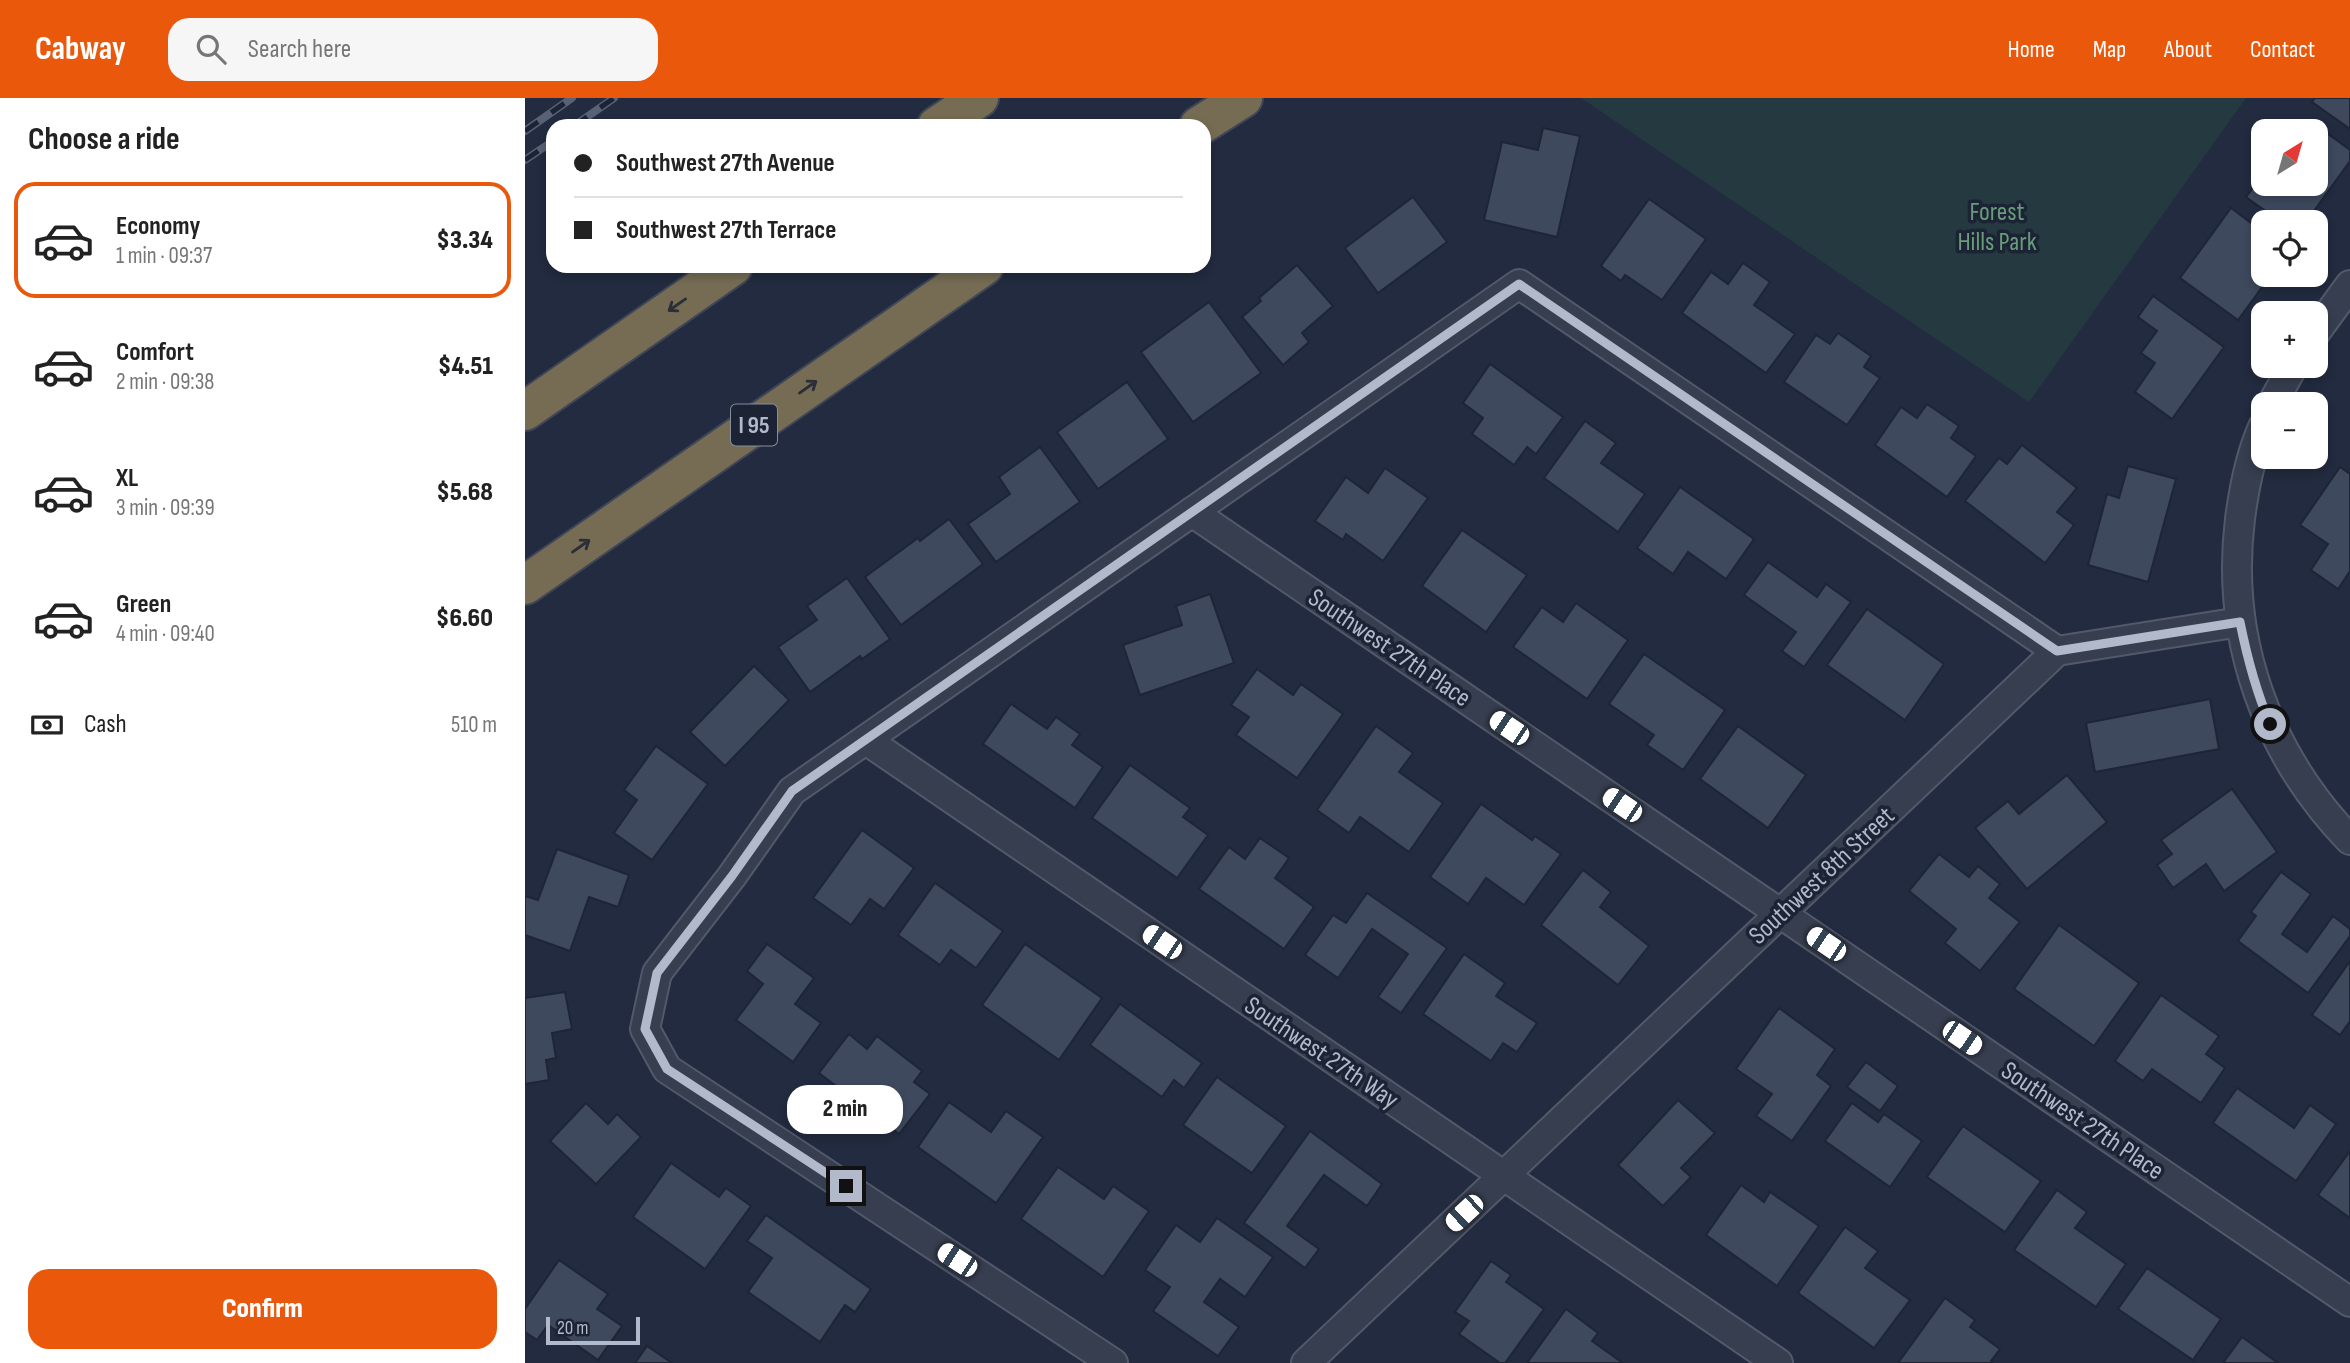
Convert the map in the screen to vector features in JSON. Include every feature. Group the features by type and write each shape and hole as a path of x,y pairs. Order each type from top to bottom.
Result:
{"highway":[{"path":"948,119 979,98"},
{"path":"1210,119 1243,98"},
{"path":"525,411 723,273"},
{"name":"I 95","path":"525,585 974,273"}],"street":[{"path":"1113,1363 667,1069 645,1029 657,973 732,876 792,791 1519,284 2057,651 2240,622"},
{"path":"2328,315 2350,285"},
{"path":"2251,467 2244,490 2237,542 2237,596 2245,649 2260,700 2281,748 2326,815 2350,840"},
{"name":"Southwest 27th Place","path":"1192,512 2350,1303"},
{"name":"Southwest 8th Street","path":"1305,1363 2057,651"},
{"name":"Southwest 27th Way","path":"866,740 1778,1363"}],"green space":[{"name":"Forest Hills Park","path":"1581,98 2246,98 2029,402"}],"building":[{"path":"2315,98 2350,98 2350,129 2312,102"},
{"path":"1543,128 1580,136 1557,237 1484,220 1502,142 1538,150"},
{"path":"2328,134 2350,150 2350,161 2328,192"},
{"path":"2251,191 2251,196 2325,196 2315,210 2264,210 2246,197"},
{"path":"1413,197 1447,242 1378,293 1345,248"},
{"path":"1649,199 1706,239 1662,300 1625,275 1621,281 1601,266"},
{"path":"2231,208 2251,223 2251,287 2262,287 2238,320 2180,278"},
{"path":"1743,263 1770,282 1754,305 1795,334 1766,373 1682,313 1711,272 1728,284"},
{"path":"1297,265 1333,306 1302,333 1309,342 1283,365 1242,317 1261,301 1259,298"},
{"path":"2153,296 2224,347 2172,419 2135,392 2155,363 2141,353 2157,331 2138,317"},
{"path":"1209,302 1261,373 1193,422 1141,352"},
{"path":"1838,333 1871,356 1864,367 1880,378 1847,425 1784,382 1816,335 1830,344"},
{"path":"1490,364 1563,417 1536,454 1527,447 1514,465 1472,434 1483,418 1463,403"},
{"path":"1127,382 1168,439 1098,489 1057,432"},
{"path":"1927,404 1959,426 1951,438 1976,456 1947,497 1875,445 1901,407 1917,418"},
{"path":"1585,421 1616,443 1601,463 1645,494 1618,532 1544,478"},
{"path":"2022,445 2077,488 2057,512 2074,525 2045,563 1965,501 1999,458 2007,464"},
{"path":"1040,447 1080,502 996,562 968,524 1010,494 999,477"},
{"path":"2128,466 2176,479 2148,582 2088,565 2107,494 2119,498"},
{"path":"2340,467 2350,474 2350,571 2338,589 2311,570 2328,544 2300,525"},
{"path":"1385,468 1428,498 1383,561 1346,534 1343,540 1315,521 1346,477 1368,493"},
{"path":"1680,487 1754,539 1726,579 1688,552 1673,574 1637,548"},
{"path":"949,519 983,564 901,625 865,577"},
{"path":"1462,530 1527,575 1486,632 1422,586"},
{"path":"1768,562 1817,597 1826,584 1851,602 1804,667 1782,651 1796,632 1744,595"},
{"path":"847,578 890,639 862,659 860,656 810,692 778,647 817,620 807,606"},
{"path":"1210,594 1234,663 1140,695 1123,645 1182,625 1176,606"},
{"path":"1576,603 1628,640 1587,699 1513,647 1542,607 1563,622"},
{"path":"1867,609 1944,664 1905,720 1827,665"},
{"path":"1644,654 1725,710 1683,770 1647,745 1654,735 1609,704"},
{"path":"754,666 789,700 725,766 690,732"},
{"path":"1257,669 1293,695 1301,684 1343,714 1297,778 1236,735 1249,717 1231,705"},
{"path":"2210,699 2219,749 2095,772 2086,723"},
{"path":"1011,704 1047,729 1056,717 1080,734 1072,745 1103,767 1075,808 983,744"},
{"path":"1376,726 1413,753 1399,772 1443,803 1409,852 1360,817 1349,833 1317,810"},
{"path":"1738,726 1806,775 1768,828 1700,779"},
{"path":"656,746 708,784 652,860 614,833 637,800 624,790"},
{"path":"1130,765 1190,808 1183,817 1208,835 1177,878 1092,818"},
{"path":"2067,775 2107,822 2027,889 1975,828 2008,801 2019,814"},
{"path":"2232,789 2277,852 2224,891 2206,864 2173,888 2157,865 2172,854 2161,840"},
{"path":"1481,804 1532,840 1535,836 1561,854 1524,905 1486,878 1468,904 1430,877"},
{"path":"862,830 914,868 884,909 870,899 851,925 813,898"},
{"path":"1260,838 1289,858 1275,878 1314,907 1284,949 1199,889 1229,847 1245,859"},
{"path":"557,849 629,875 618,907 589,897 570,951 525,935 525,896 538,900"},
{"path":"1939,854 1969,877 1978,866 2000,884 1989,898 2020,922 1980,971 1945,943 1956,929 1909,891"},
{"path":"1583,870 1611,892 1600,907 1649,946 1618,985 1541,925"},
{"path":"2281,872 2311,894 2282,934 2307,952 2333,916 2350,929 2350,936 2308,993 2238,941 2256,916 2251,912"},
{"path":"935,883 1003,931 976,968 951,950 940,965 898,935"},
{"path":"1367,893 1447,948 1401,1013 1378,997 1408,954 1372,929 1338,978 1305,955 1333,915 1346,923"},
{"path":"2059,925 2139,983 2094,1046 2014,989"},
{"path":"767,944 814,978 795,1004 821,1023 793,1062 736,1020 763,984 747,971"},
{"path":"1025,944 1102,998 1059,1060 982,1005"},
{"path":"1464,954 1505,983 1496,996 1537,1023 1517,1052 1503,1043 1491,1061 1423,1014"},
{"path":"2350,961 2350,1021 2340,1035 2312,1015"},
{"path":"565,992 572,1029 552,1033 556,1058 546,1060 549,1080 525,1084 525,998"},
{"path":"2161,995 2219,1036 2206,1054 2225,1068 2201,1103 2152,1069 2143,1081 2115,1061"},
{"path":"1120,1004 1202,1063 1184,1088 1174,1080 1162,1097 1090,1045"},
{"path":"1779,1008 1835,1049 1817,1075 1831,1086 1792,1141 1756,1116 1772,1094 1736,1069"},
{"path":"849,1034 867,1049 877,1036 922,1071 914,1082 930,1094 899,1134 819,1073"},
{"path":"1866,1062 1898,1086 1880,1111 1847,1087"},
{"path":"1217,1077 1286,1126 1252,1173 1183,1125"},
{"path":"2237,1088 2294,1128 2310,1105 2336,1124 2296,1181 2213,1123"},
{"path":"1678,1100 1715,1133 1681,1168 1691,1177 1663,1206 1618,1165"},
{"path":"949,1102 991,1132 1006,1111 1043,1137 996,1203 918,1147"},
{"path":"586,1103 608,1124 617,1114 641,1137 596,1184 550,1141"},
{"path":"1852,1103 1878,1122 1884,1114 1922,1141 1890,1187 1825,1141"},
{"path":"1963,1126 2041,1181 2005,1232 1927,1177"},
{"path":"1310,1131 1382,1184 1367,1206 1324,1175 1287,1226 1319,1249 1305,1268 1244,1223"},
{"path":"2350,1151 2350,1218 2318,1195"},
{"path":"671,1163 719,1197 726,1188 751,1206 705,1269 633,1217"},
{"path":"1058,1167 1104,1199 1113,1186 1149,1211 1103,1277 1021,1219"},
{"path":"1741,1185 1764,1202 1770,1192 1819,1226 1777,1286 1706,1235"},
{"path":"2057,1190 2087,1212 2075,1228 2126,1264 2096,1307 2014,1250"},
{"path":"766,1215 871,1289 855,1312 845,1305 820,1342 748,1292 772,1258 747,1241"},
{"path":"1217,1218 1273,1257 1245,1297 1220,1279 1204,1302 1239,1327 1218,1356 1153,1311 1170,1287 1145,1270 1176,1225 1200,1242"},
{"path":"1845,1227 1878,1251 1865,1268 1910,1300 1874,1348 1798,1293"},
{"path":"559,1260 608,1294 597,1309 622,1326 598,1360 548,1325 537,1340 525,1332 525,1309"},
{"path":"1491,1261 1511,1275 1506,1282 1544,1309 1505,1363 1500,1363 1459,1334 1469,1321 1455,1312"},
{"path":"2147,1268 2221,1319 2193,1360 2118,1309"},
{"path":"1945,1298 1975,1320 1970,1327 2000,1349 1991,1361 1993,1363 1898,1363"},
{"path":"1566,1309 1598,1333 1592,1341 1623,1363 1527,1363"},
{"path":"2242,1337 2278,1363 2223,1363"},
{"path":"647,1346 672,1363 635,1363"}],"railway":[{"path":"525,131 572,98"},
{"path":"584,119 614,98"},
{"path":"525,160 546,146"}],"route":[{"path":"846,1186 667,1069 645,1029 657,973 732,876 792,791 1519,284 2057,651 2240,622 2260,700 2270,724"}]}
